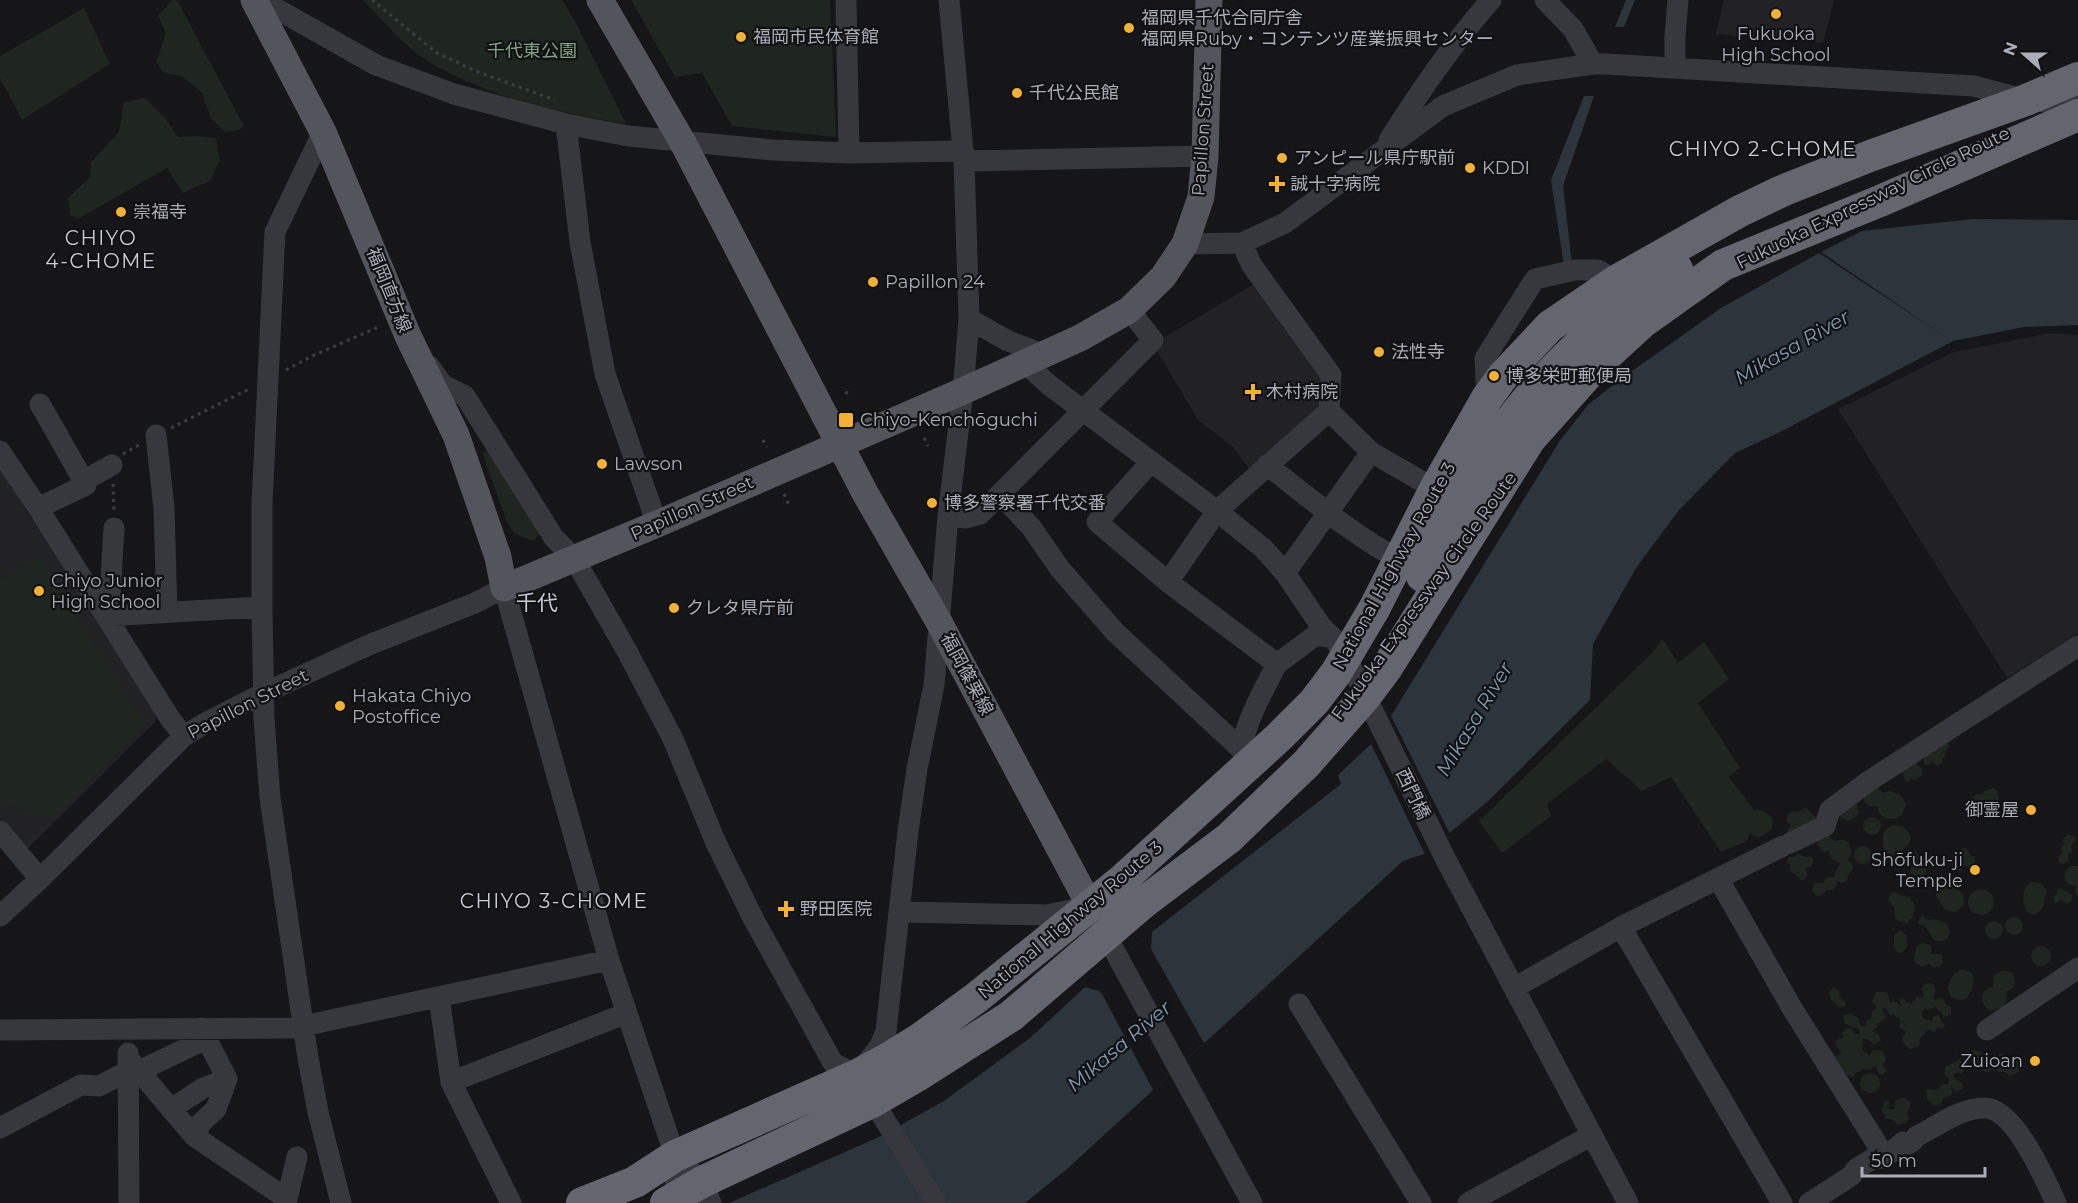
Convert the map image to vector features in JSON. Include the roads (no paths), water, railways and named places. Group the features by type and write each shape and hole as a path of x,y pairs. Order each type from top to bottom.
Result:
{"highway":[{"name":"National Highway Route 3","path":"582,1203 635,1182 675,1156 857,1075 887,1059 931,1031 1003,977 1121,881 1247,755 1314,702 1340,648 1402,556 1435,489 1495,404 1509,369 1550,326 1616,281 1740,211 1782,191 1870,156 2078,81"},
{"path":"1402,556 1434,519 1495,404 1558,345 1605,306 1663,271 1784,209 1925,145 2078,81"},
{"path":"1386,669 1407,607 1463,494 1488,453 1511,420 1552,370 1602,322 1648,287 1725,240 1871,172 2078,81"},
{"name":"Fukuoka Expressway Circle Route","path":"673,1202 750,1167 864,1104 957,1046 1052,980 1138,914 1254,808 1294,766 1384,656 1578,388 1631,338 1680,299 1754,253 1792,233 2078,104"},
{"name":"Fukuoka Expressway Circle Route","path":"673,1202 749,1169 891,1092 1054,982 1140,916 1256,810 1340,717 1388,656 1562,411 1604,368 1672,311 1733,270 1790,239 2078,104"},
{"name":"National Highway Route 3","path":"673,1202 708,1196 917,1076 1011,1016 1143,903 1229,838 1306,764 1365,697 1386,669 1530,439 1595,366 1643,322 1723,266 2078,116"}],"main road":[{"name":"福岡直方線","path":"255,0 323,132 405,327 456,435 498,557 504,588"},
{"path":"600,0 682,141 841,444"},
{"name":"Papillon Street","path":"504,588 963,391 1080,338 1129,310 1163,277 1185,244 1202,197 1209,0"},
{"name":"福岡篠栗線","path":"841,444 865,493 939,622 1090,906"}],"street":[{"path":"261,0 376,65 454,94 566,124 628,136 773,150 849,153 963,156 1205,156"},
{"path":"846,0 849,153"},
{"path":"857,1075 880,1046 886,1031 917,769 934,684 948,516 963,391 969,319 963,156 949,0"},
{"path":"1382,151 1437,67 1491,0"},
{"path":"1545,0 1574,29 1593,64"},
{"path":"1675,68 1678,0"},
{"path":"1185,244 1242,243 1285,223 1443,106 1517,75 1593,64 1675,68 1974,86 2026,100 2078,104"},
{"path":"566,124 580,242 605,374 657,524"},
{"path":"323,132 275,232 262,504 262,608 270,798 308,1058 318,1112 341,1203"},
{"path":"1168,582 1217,511 1329,411 1331,375 1251,264 1242,243"},
{"path":"1495,404 1485,358 1535,279 1575,270 1598,270 1616,281"},
{"path":"948,516 965,518 980,514 1153,340 1129,310"},
{"path":"969,319 1034,358"},
{"path":"405,327 443,385 465,396 554,538 574,558 673,739 716,843 760,930 833,1063 857,1075 936,1203"},
{"name":"西門橋","path":"1034,358 1048,385 1217,511 1264,549 1286,573 1321,626 1340,648 1445,858 1628,1203"},
{"path":"38,508 86,485 40,404"},
{"path":"1329,411 1371,452 1435,489"},
{"path":"156,435 164,508 167,612"},
{"path":"0,451 171,720 184,736"},
{"path":"1286,573 1371,452"},
{"path":"1151,462 1097,522 1168,582 1277,664"},
{"path":"85,480 112,465"},
{"path":"1268,465 1329,513 1385,552 1402,556"},
{"path":"1000,494 1031,527 1060,569 1115,632 1247,755"},
{"path":"106,616 110,596 114,528"},
{"path":"504,588 609,960 675,1156 708,1196"},
{"name":"Papillon Street","path":"0,916 184,736 264,693 371,644 475,603 504,588"},
{"path":"106,616 262,608"},
{"path":"1247,755 1254,709 1277,664 1316,635 1340,648"},
{"path":"1514,988 1621,927 1825,826 1830,810 1869,781 2078,646"},
{"path":"0,831 40,879"},
{"path":"1719,880 1792,1008 1885,1157"},
{"path":"900,912 1047,915 1090,906 1252,1203"},
{"path":"1621,927 1782,1203"},
{"path":"0,1030 129,1029 204,1034 305,1027 609,960"},
{"path":"1987,1030 2078,968"},
{"path":"439,998 451,1082 511,1203"},
{"path":"1299,1005 1421,1203"},
{"path":"451,1082 627,1013"},
{"path":"129,1029 132,1067 129,1203"},
{"path":"0,1128 81,1085 99,1086 132,1067 204,1034"},
{"path":"194,1136 201,1123 216,1109 226,1079 204,1034"},
{"path":"132,1067 194,1136 286,1201 297,1157"},
{"path":"171,1109 203,1088 226,1079"},
{"path":"1809,1203 1851,1176 1856,1169 1874,1158 1880,1160 1903,1142 1908,1144 1917,1136 1962,1113 1983,1108 1994,1109 2004,1115 2022,1138 2056,1203"},
{"path":"1468,1203 1592,1135"},
{"path":"673,1202 675,1156"}],"water":[{"path":"1626,0 1635,0 1624,27 1615,27"},
{"path":"1584,96 1594,96 1563,186 1572,264 1564,266 1551,180"},
{"name":"Mikasa River","path":"1973,219 2078,220 2078,325 2024,327 1953,341 1780,432 1735,453 1679,510 1636,568 1593,644 1590,700 1486,803 1424,854 1403,861 1067,1169 1025,1203 729,1203 879,1137 944,1101 1030,1038 1085,987 1152,932 1341,784 1338,775 1371,744 1391,716 1559,442 1588,405 1618,381 1721,308 1819,253 1947,338 1821,252 1862,231"}],"place":[{"name":"Fukuoka High School","path":"1776,14"},
{"name":"福岡県千代合同庁舎 福岡県Ruby・コンテンツ産業振興センター","path":"1129,28"},
{"name":"福岡市民体育館","path":"741,37"},
{"name":"千代公民館","path":"1017,93"},
{"name":"アンピール県庁駅前","path":"1282,158"},
{"name":"KDDI","path":"1470,168"},
{"name":"誠十字病院","path":"1277,184"},
{"name":"崇福寺","path":"121,212"},
{"name":"Papillon 24","path":"873,282"},
{"name":"法性寺","path":"1379,352"},
{"name":"博多栄町郵便局","path":"1494,376"},
{"name":"木村病院","path":"1253,392"},
{"name":"Chiyo-Kenchōguchi","path":"846,420"},
{"name":"Lawson","path":"602,464"},
{"name":"博多警察署千代交番","path":"932,503"},
{"name":"Chiyo Junior High School","path":"39,591"},
{"name":"クレタ県庁前","path":"674,608"},
{"name":"Hakata Chiyo Postoffice","path":"340,706"},
{"name":"御霊屋","path":"2031,810"},
{"name":"Shōfuku-ji Temple","path":"1975,870"},
{"name":"野田医院","path":"786,909"},
{"name":"Zuioan","path":"2035,1061"}],"district":[{"name":"CHIYO 2-CHOME","path":"1763,149"},
{"name":"CHIYO 4-CHOME","path":"101,250"},
{"name":"千代","path":"537,602"},
{"name":"CHIYO 3-CHOME","path":"554,901"}],"park label":[{"name":"千代東公園","path":"532,51"}]}
